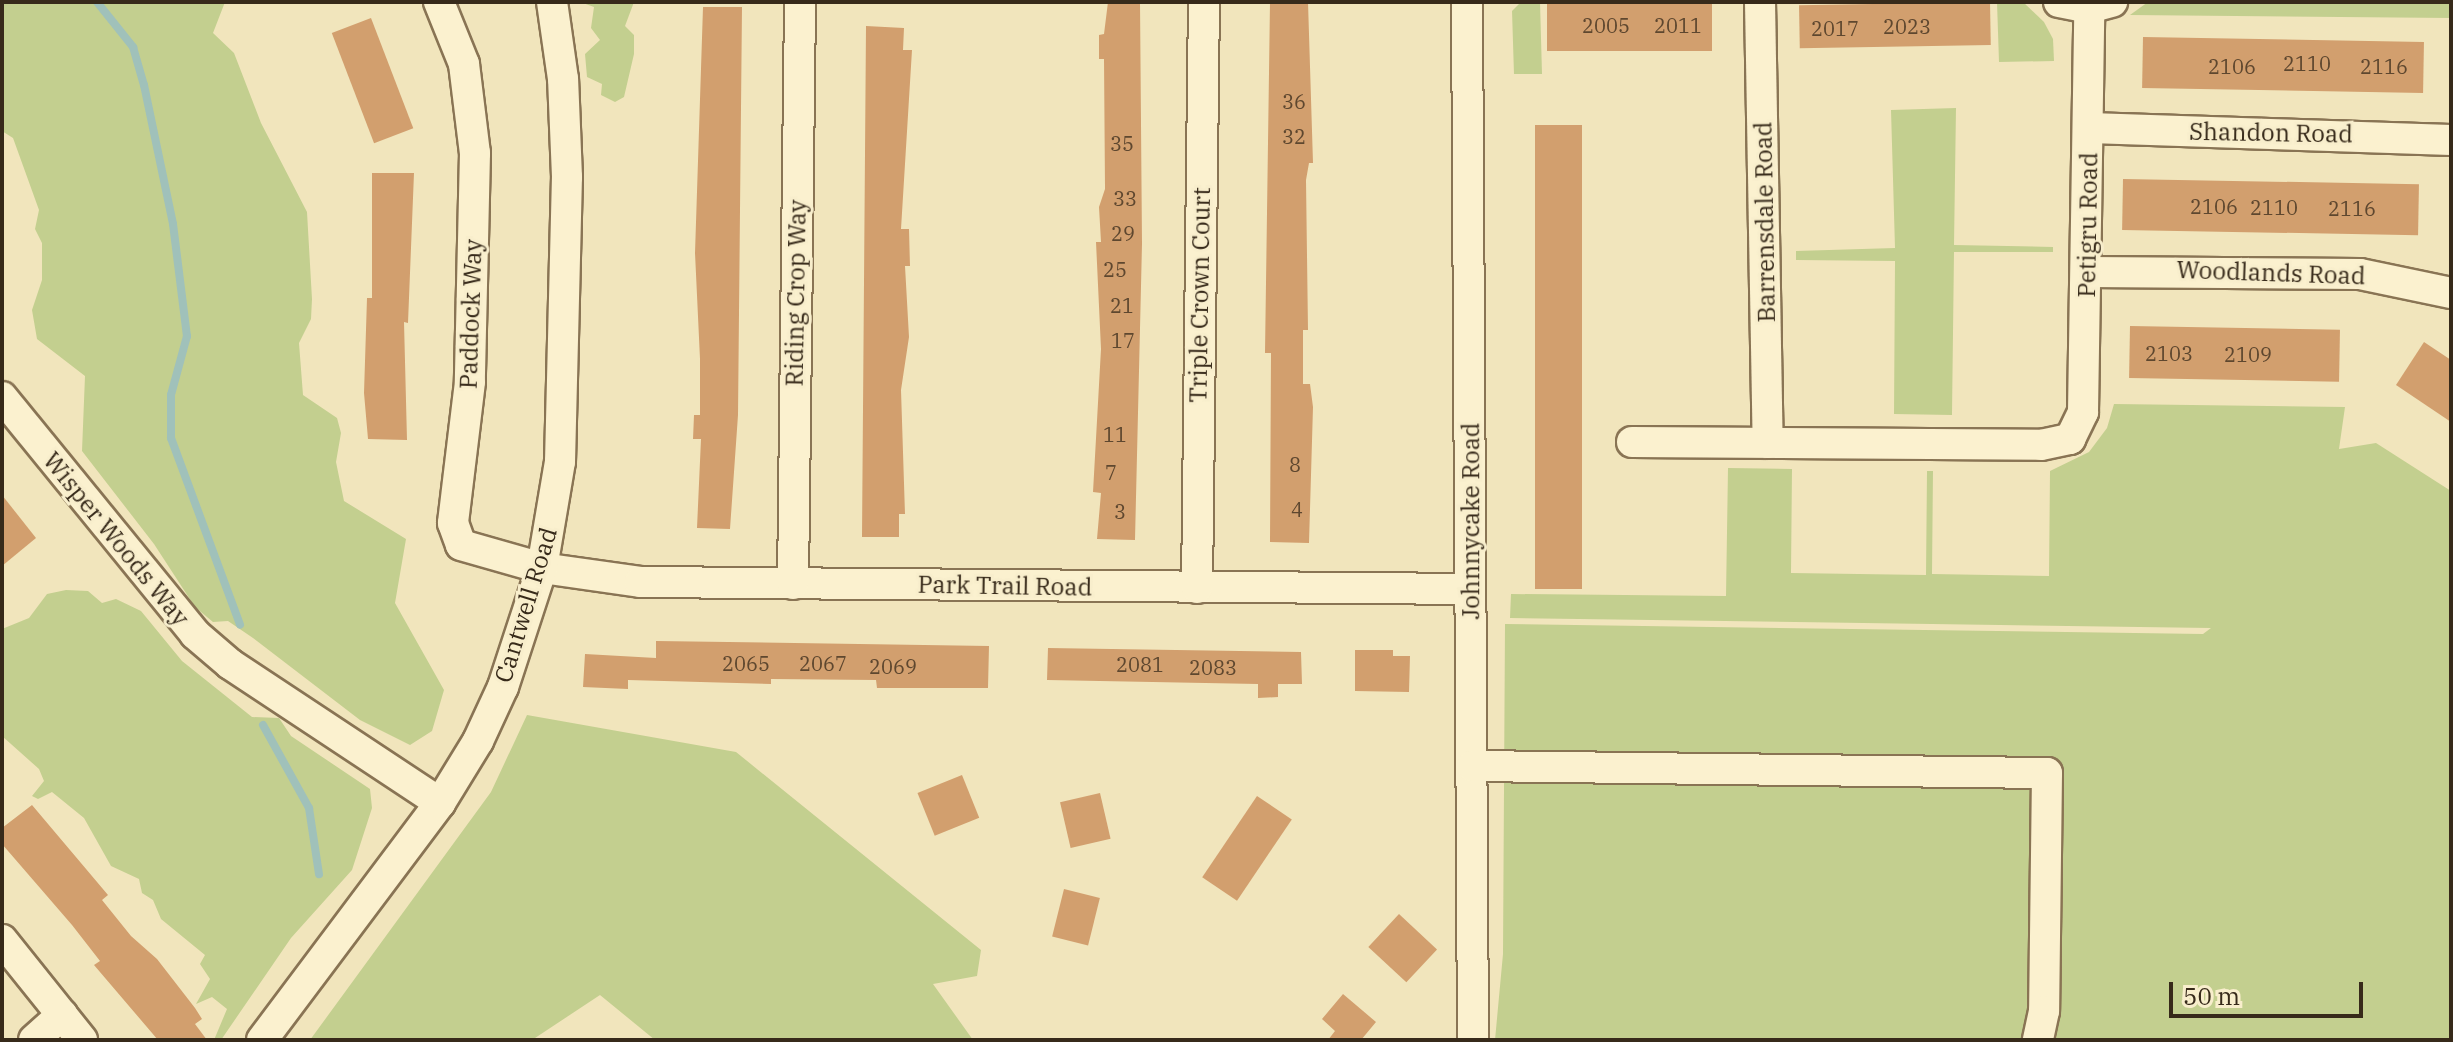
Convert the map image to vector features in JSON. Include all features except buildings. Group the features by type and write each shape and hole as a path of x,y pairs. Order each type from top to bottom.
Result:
{"street":[{"name":"Paddock Way","path":"439,2 464,64 475,153 470,382 455,536 473,550 542,568"},
{"name":"Cantwell Road","path":"262,1040 440,803 503,687 542,568 560,462 567,177 563,79 552,2"},
{"name":"Riding Crop Way","path":"793,584 800,2"},
{"name":"Triple Crown Court","path":"1197,588 1204,2"},
{"name":"Johnnycake Road","path":"1467,2 1473,1040"},
{"name":"Barrensdale Road","path":"1760,2 1768,443"},
{"path":"2059,2 2101,5"},
{"name":"Petigru Road","path":"1768,443 2041,445 2070,439 2083,412 2089,272 2090,128 2101,5"},
{"name":"Shandon Road","path":"2090,128 2451,140"},
{"name":"Woodlands Road","path":"2089,272 2360,274 2451,293"},
{"name":"Wisper Woods Way","path":"2,397 195,634 230,664 440,803"},
{"path":"1632,442 1768,443"},
{"name":"Park Trail Road","path":"542,568 640,582 1470,589"},
{"path":"1472,766 2047,773 2044,1011 2038,1040"},
{"path":"2,940 82,1040"},
{"path":"34,1040 62,1015"}],"green space":[{"path":"2,2 225,2 213,33 234,53 261,123 307,212 312,299 311,319 299,343 303,395 337,418 341,433 336,462 344,501 406,539 395,603 444,690 432,731 410,745 360,720 228,621 213,622 195,607 154,544 82,451 85,376 37,339 32,310 42,280 42,243 35,229 39,210 13,138 2,131"},
{"path":"580,2 634,2 625,26 634,35 634,54 624,97 615,102 601,95 602,84 587,77 585,54 600,40 591,28 594,7"},
{"path":"1521,2 1540,2 1542,74 1514,74 1512,11"},
{"path":"1997,2 2023,2 2044,22 2053,39 2054,61 1999,62"},
{"path":"2148,2 2451,2 2451,18 2130,15"},
{"path":"1956,108 1954,245 2053,247 2053,252 1954,252 1952,415 1894,414 1895,261 1796,260 1796,251 1895,248 1891,110"},
{"path":"2114,404 2345,407 2339,449 2376,443 2451,491 2451,1040 1495,1040 1503,954 1505,624 2203,634 2211,628 1510,618 1511,594 1726,596 1728,468 1792,469 1791,573 1926,575 1927,471 1933,471 1932,574 2049,576 2050,471 2089,452 2107,428"},
{"path":"66,590 88,591 102,603 116,599 141,611 182,661 252,717 279,718 291,736 370,789 372,808 352,870 291,938 221,1040 214,1040 227,1009 212,997 196,1004 210,979 200,964 205,955 161,919 153,900 142,893 139,879 111,866 84,818 52,792 38,799 32,796 44,781 39,769 2,736 2,629 29,618 47,594"},
{"path":"527,715 736,752 981,950 977,976 933,984 973,1040 655,1040 600,995 532,1040 310,1040 491,792"}],"waterway":[{"path":"97,2 133,47 144,85 173,224 187,336 171,395 171,438 240,625"},
{"path":"263,725 309,808 319,874"}]}
